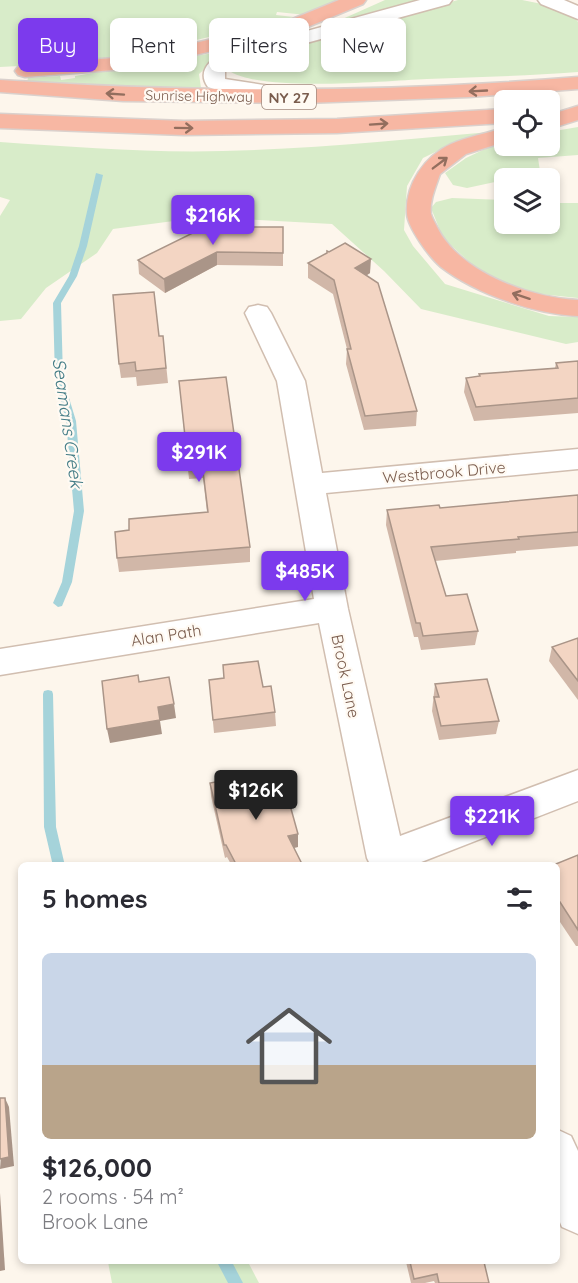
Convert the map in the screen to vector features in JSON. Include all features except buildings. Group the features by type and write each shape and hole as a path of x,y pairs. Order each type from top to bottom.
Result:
{"highway":[{"path":"0,72 140,62 291,27 356,0"},
{"name":"Sunrise Highway","path":"0,86 140,95 313,97 429,94 578,83"},
{"path":"560,113 578,112"},
{"path":"560,118 578,112"},
{"name":"Sunrise Highway","path":"0,121 184,128 337,126 494,117"},
{"path":"494,138 458,149 429,171 419,215 431,240 449,261 486,284 555,307 578,308"}],"street":[{"path":"313,97 226,87 215,83 213,74 217,64 230,58 442,0"},
{"path":"548,0 578,13"},
{"name":"Brook Lane","path":"258,313 291,381 332,609 389,862"},
{"name":"Westbrook Drive","path":"310,484 578,459"},
{"name":"Alan Path","path":"0,662 332,609"},
{"path":"389,862 578,785"},
{"path":"560,1162 578,1211"}],"green space":[{"path":"0,0 346,0 306,15 277,12 276,15 294,17 290,18 209,18 209,37 197,40 197,18 110,18 110,58 98,59 98,18 18,18 18,66 0,67"},
{"path":"385,0 434,0 363,18 345,18"},
{"path":"458,0 522,0 547,5 575,18 578,22 578,72 297,84 248,78 231,72 309,72 309,40 321,37 321,72 406,72 406,18 391,18"},
{"path":"209,54 209,65 199,74 201,88 146,90 27,82 28,78 60,76 61,80 110,70 110,72 197,72 197,56"},
{"path":"578,127 578,155 538,158 540,168 494,168 494,182 467,188 453,185 445,173 466,158 494,145 494,156 560,156 560,130"},
{"path":"494,132 458,141 423,158 407,186 404,230 413,246 445,284 549,316 578,317 578,342 566,344 421,309 384,271 332,224 204,217 113,229 97,253 46,288 21,319 0,321 0,216 10,200 0,197 0,142 84,148 195,151 327,146"},
{"path":"452,198 494,200 494,234 560,234 560,203 578,203 578,298 530,293 478,270 443,238 431,208 436,202"},
{"path":"108,1264 249,1264 259,1283 112,1283"}],"waterway":[{"name":"Seamans Creek","path":"58,603 67,582 79,511 71,421 59,378 57,303 73,276 83,246 99,175"},
{"name":"Seamans Creek","path":"48,694 50,827 58,862"},
{"name":"Seamans Creek","path":"225,1264 236,1283"}]}
